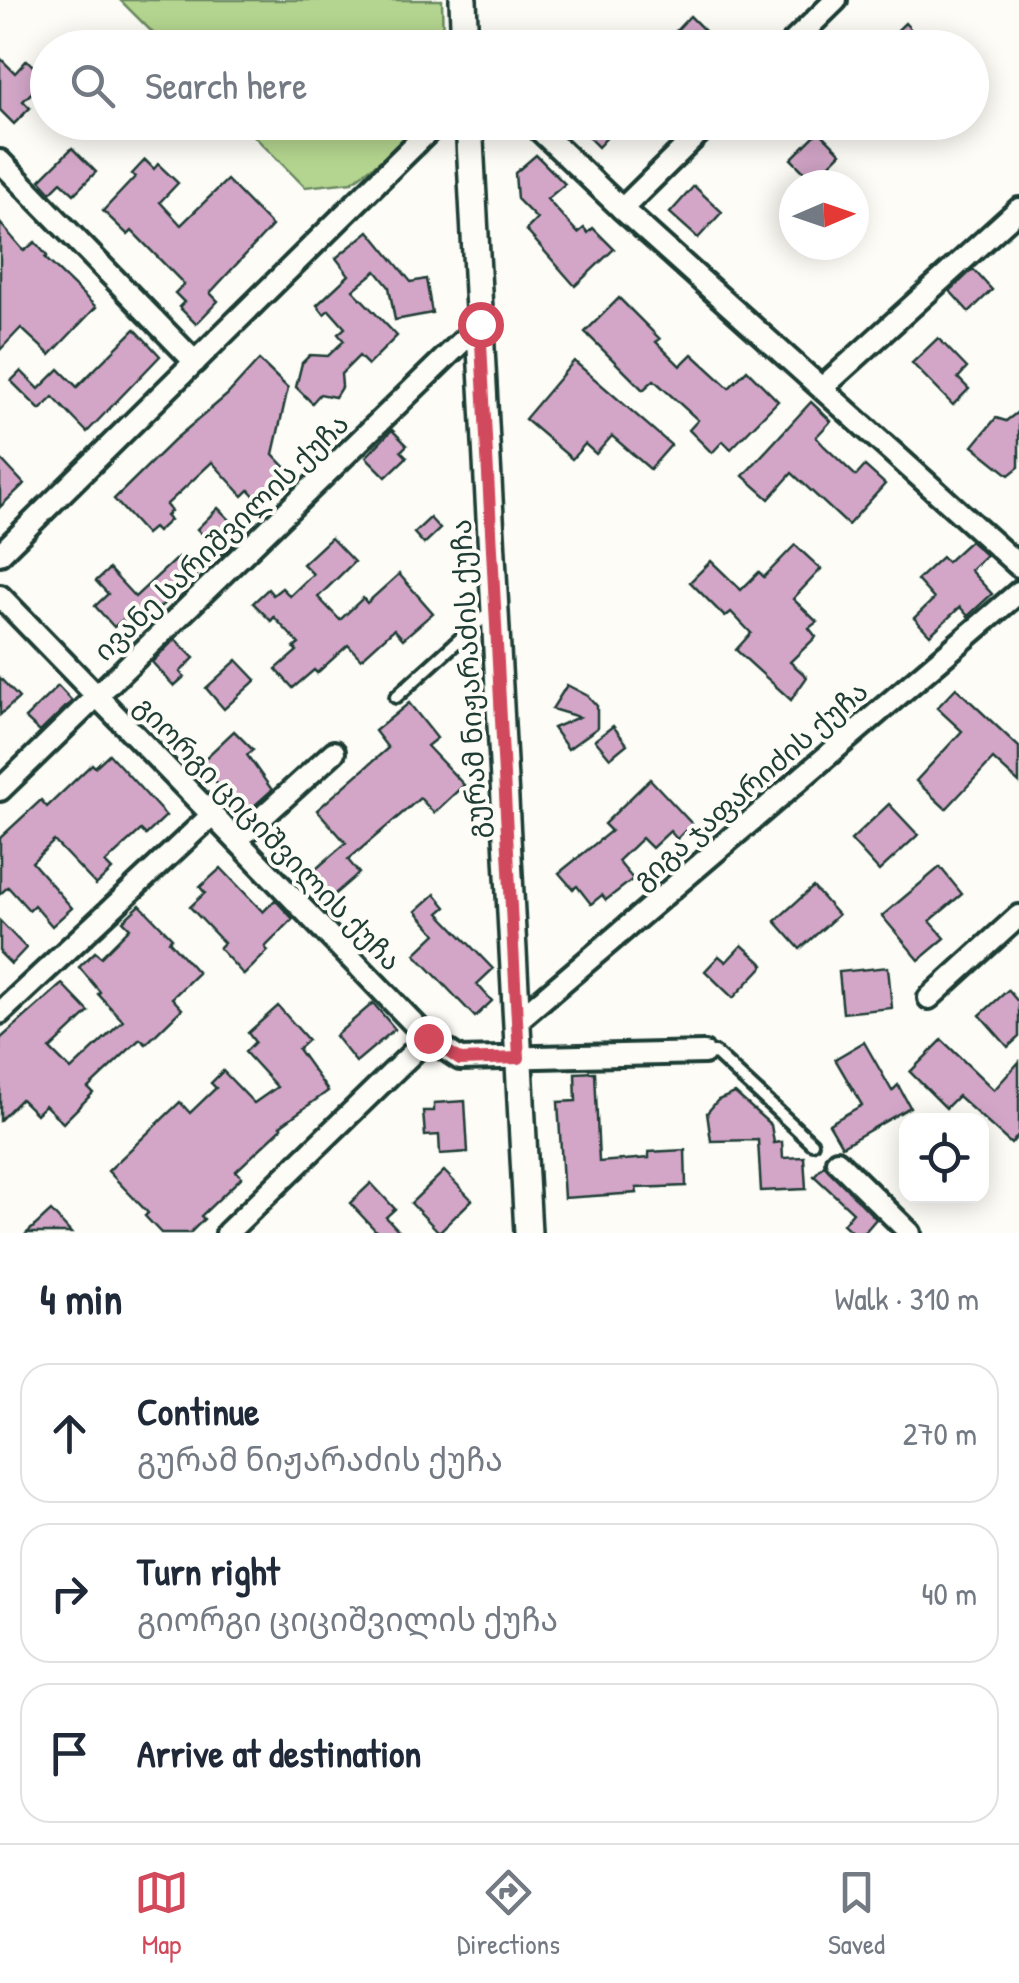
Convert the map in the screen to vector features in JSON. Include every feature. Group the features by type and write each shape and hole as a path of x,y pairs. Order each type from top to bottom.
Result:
{"street":[{"path":"463,0 464,30"},
{"path":"806,30 836,0"},
{"path":"0,554 420,140"},
{"name":"გურამ ნიჟარაძის ქუჩა","path":"470,140 528,1233"},
{"path":"550,140 1019,566"},
{"path":"622,209 692,140"},
{"path":"0,161 195,362"},
{"path":"822,388 1019,209"},
{"name":"ივანე სარიშვილის ქუჩა","path":"0,790 480,324"},
{"name":"გიგა ჯაფარიძის ქუჩა","path":"517,1021 1019,592"},
{"name":"გიორგი ციციშვილის ქუჩა","path":"0,596 428,1038 460,1060 704,1053"},
{"path":"236,840 334,752"},
{"path":"0,1013 212,814"},
{"path":"929,998 1019,916"},
{"path":"227,1233 428,1038"},
{"path":"837,1161 910,1233"}],"lane":[{"path":"396,697 495,606"},
{"path":"704,1053 714,1053 812,1143"}],"green space":[{"path":"120,0 442,0 443,30 150,30"},
{"path":"258,140 408,140 352,182 305,187"}],"building":[{"path":"690,16 704,30 677,30"},
{"path":"0,58 15,73 27,60 30,94 23,101 30,108 14,124 0,110"},
{"path":"810,140 828,140 841,153 824,170 802,170 791,159"},
{"path":"72,148 96,172 74,194 61,182 51,192 40,180"},
{"path":"536,155 565,184 547,199 578,233 584,228 588,233 593,228 614,249 575,286 526,230 537,219 517,199 515,173"},
{"path":"145,160 154,169 158,164 178,183 160,202 181,225 227,180 272,226 210,293 218,301 196,324 179,307 184,302 175,293 184,284 132,231 128,235 103,211 135,177 132,174"},
{"path":"694,186 722,212 698,238 670,213"},
{"path":"0,223 24,251 35,242 45,258 96,307 50,355 21,328 0,350"},
{"path":"369,231 411,282 426,279 432,313 395,320 389,287 376,271 353,290 397,336 368,365 359,356 341,374 342,386 335,397 320,394 312,403 296,387 302,363 310,355 328,356 344,341 338,334 345,328 329,310 324,314 317,305 349,275 336,258"},
{"path":"973,269 992,290 969,312 950,291"},
{"path":"619,298 660,339 656,342 680,366 692,354 729,388 747,370 778,401 731,449 723,441 712,453 689,430 698,420 654,380 643,390 585,332"},
{"path":"135,329 160,356 87,432 53,397 40,410 11,381 21,371 39,389 59,369 77,387"},
{"path":"938,338 967,368 958,378 969,389 953,405 912,363"},
{"path":"259,360 288,388 273,454 293,475 282,486 277,480 257,499 249,490 243,496 212,462 166,505 171,511 166,516 170,520 157,532 153,528 146,534 114,499 227,395"},
{"path":"574,361 671,445 650,469 612,436 596,454 585,444 572,459 525,419"},
{"path":"811,402 831,421 816,437 824,446 856,476 865,466 885,484 848,525 792,473 769,499 743,476"},
{"path":"1019,411 1019,467 1009,475 973,446 996,418 1006,421"},
{"path":"392,430 407,445 401,451 407,457 386,477 366,457"},
{"path":"0,458 24,484 0,507"},
{"path":"218,508 244,534 222,555 197,529"},
{"path":"430,518 440,529 424,544 414,533"},
{"path":"331,538 354,562 318,597 340,620 363,598 367,603 399,574 433,613 403,639 394,629 361,659 348,645 293,688 276,669 297,651 294,648 299,644 274,617 271,621 253,603 268,589 273,595 282,588 290,596 313,574 303,564"},
{"path":"970,541 986,555 970,570 992,594 968,616 960,607 930,635 914,618 934,599 917,580 942,557 947,562"},
{"path":"795,545 821,569 793,599 817,622 809,628 816,637 790,662 807,677 791,700 736,650 751,633 731,612 725,617 690,582 711,561 741,590 759,572 764,577"},
{"path":"178,557 196,576 132,631 122,620 114,627 95,606 108,594 96,581 109,569 135,597"},
{"path":"175,639 194,658 180,672 184,677 174,686 152,662"},
{"path":"237,660 256,680 224,709 206,688"},
{"path":"0,678 19,698 0,715"},
{"path":"567,685 588,696 597,706 597,728 568,749 553,728 579,717 552,709"},
{"path":"58,686 72,701 40,732 25,718"},
{"path":"956,688 1019,747 1019,783 993,759 946,809 916,781 962,731 937,708"},
{"path":"409,703 437,738 427,746 464,785 434,813 420,798 348,860 359,873 329,899 309,875 346,843 317,810 388,748 375,731"},
{"path":"613,726 627,744 610,758 595,740"},
{"path":"234,731 253,750 247,755 272,790 245,814 199,764"},
{"path":"109,754 166,816 146,835 141,830 105,863 112,870 96,885 54,841 32,862 72,908 52,926 34,905 29,910 8,887 0,894 0,838 41,800 47,807 92,764 95,767"},
{"path":"650,779 692,824 677,839 670,831 652,848 642,838 618,861 633,879 606,900 602,895 591,904 577,886 573,889 559,873 611,831 604,824"},
{"path":"889,804 918,835 879,871 851,840"},
{"path":"940,867 962,894 930,921 945,938 919,960 882,916"},
{"path":"221,868 263,912 275,900 293,919 244,975 219,948 224,943 190,907 205,893 200,887"},
{"path":"813,887 838,915 800,949 775,921"},
{"path":"435,894 446,907 439,913 493,969 477,984 492,1001 475,1017 415,954 436,934 416,911"},
{"path":"140,905 198,973 172,998 182,1009 146,1044 140,1039 88,1088 93,1093 63,1123 45,1105 36,1114 21,1099 0,1120 0,1039 62,984 89,1012 50,1049 71,1070 123,1021 79,967 95,952 101,957 130,928 123,921"},
{"path":"0,921 26,948 11,964 0,953"},
{"path":"742,945 764,965 733,998 705,971 719,956 726,962"},
{"path":"888,967 892,1008 843,1013 839,972"},
{"path":"1008,990 1019,1003 1019,1037 1008,1047 980,1015"},
{"path":"373,1003 395,1029 356,1062 335,1036"},
{"path":"278,1006 308,1040 298,1049 328,1091 280,1126 236,1171 242,1177 201,1216 204,1219 190,1233 161,1233 145,1216 148,1213 108,1171 180,1102 190,1113 216,1088 211,1083 223,1071 254,1103 277,1087 245,1052 255,1042 248,1033"},
{"path":"942,1040 994,1090 1019,1062 1019,1134 1011,1144 989,1124 989,1113 977,1113 958,1096 946,1108 910,1072"},
{"path":"864,1042 892,1091 898,1085 910,1107 842,1146 829,1124 862,1105 835,1059"},
{"path":"595,1072 599,1162 685,1150 686,1186 564,1198 558,1102 576,1101 575,1073"},
{"path":"735,1093 771,1125 774,1143 782,1142 783,1158 804,1157 806,1189 761,1191 758,1140 711,1141 707,1113 718,1100"},
{"path":"465,1101 468,1152 440,1154 439,1135 425,1136 423,1111 434,1111 434,1103"},
{"path":"824,1165 876,1219 864,1233 853,1233 843,1224 853,1212 814,1176"},
{"path":"444,1171 472,1200 439,1232 411,1203"},
{"path":"371,1183 395,1209 386,1217 401,1233 378,1233 350,1203"},
{"path":"51,1211 71,1233 27,1233"}],"route":[{"path":"428,1038 460,1060 519,1058 480,324"}]}
